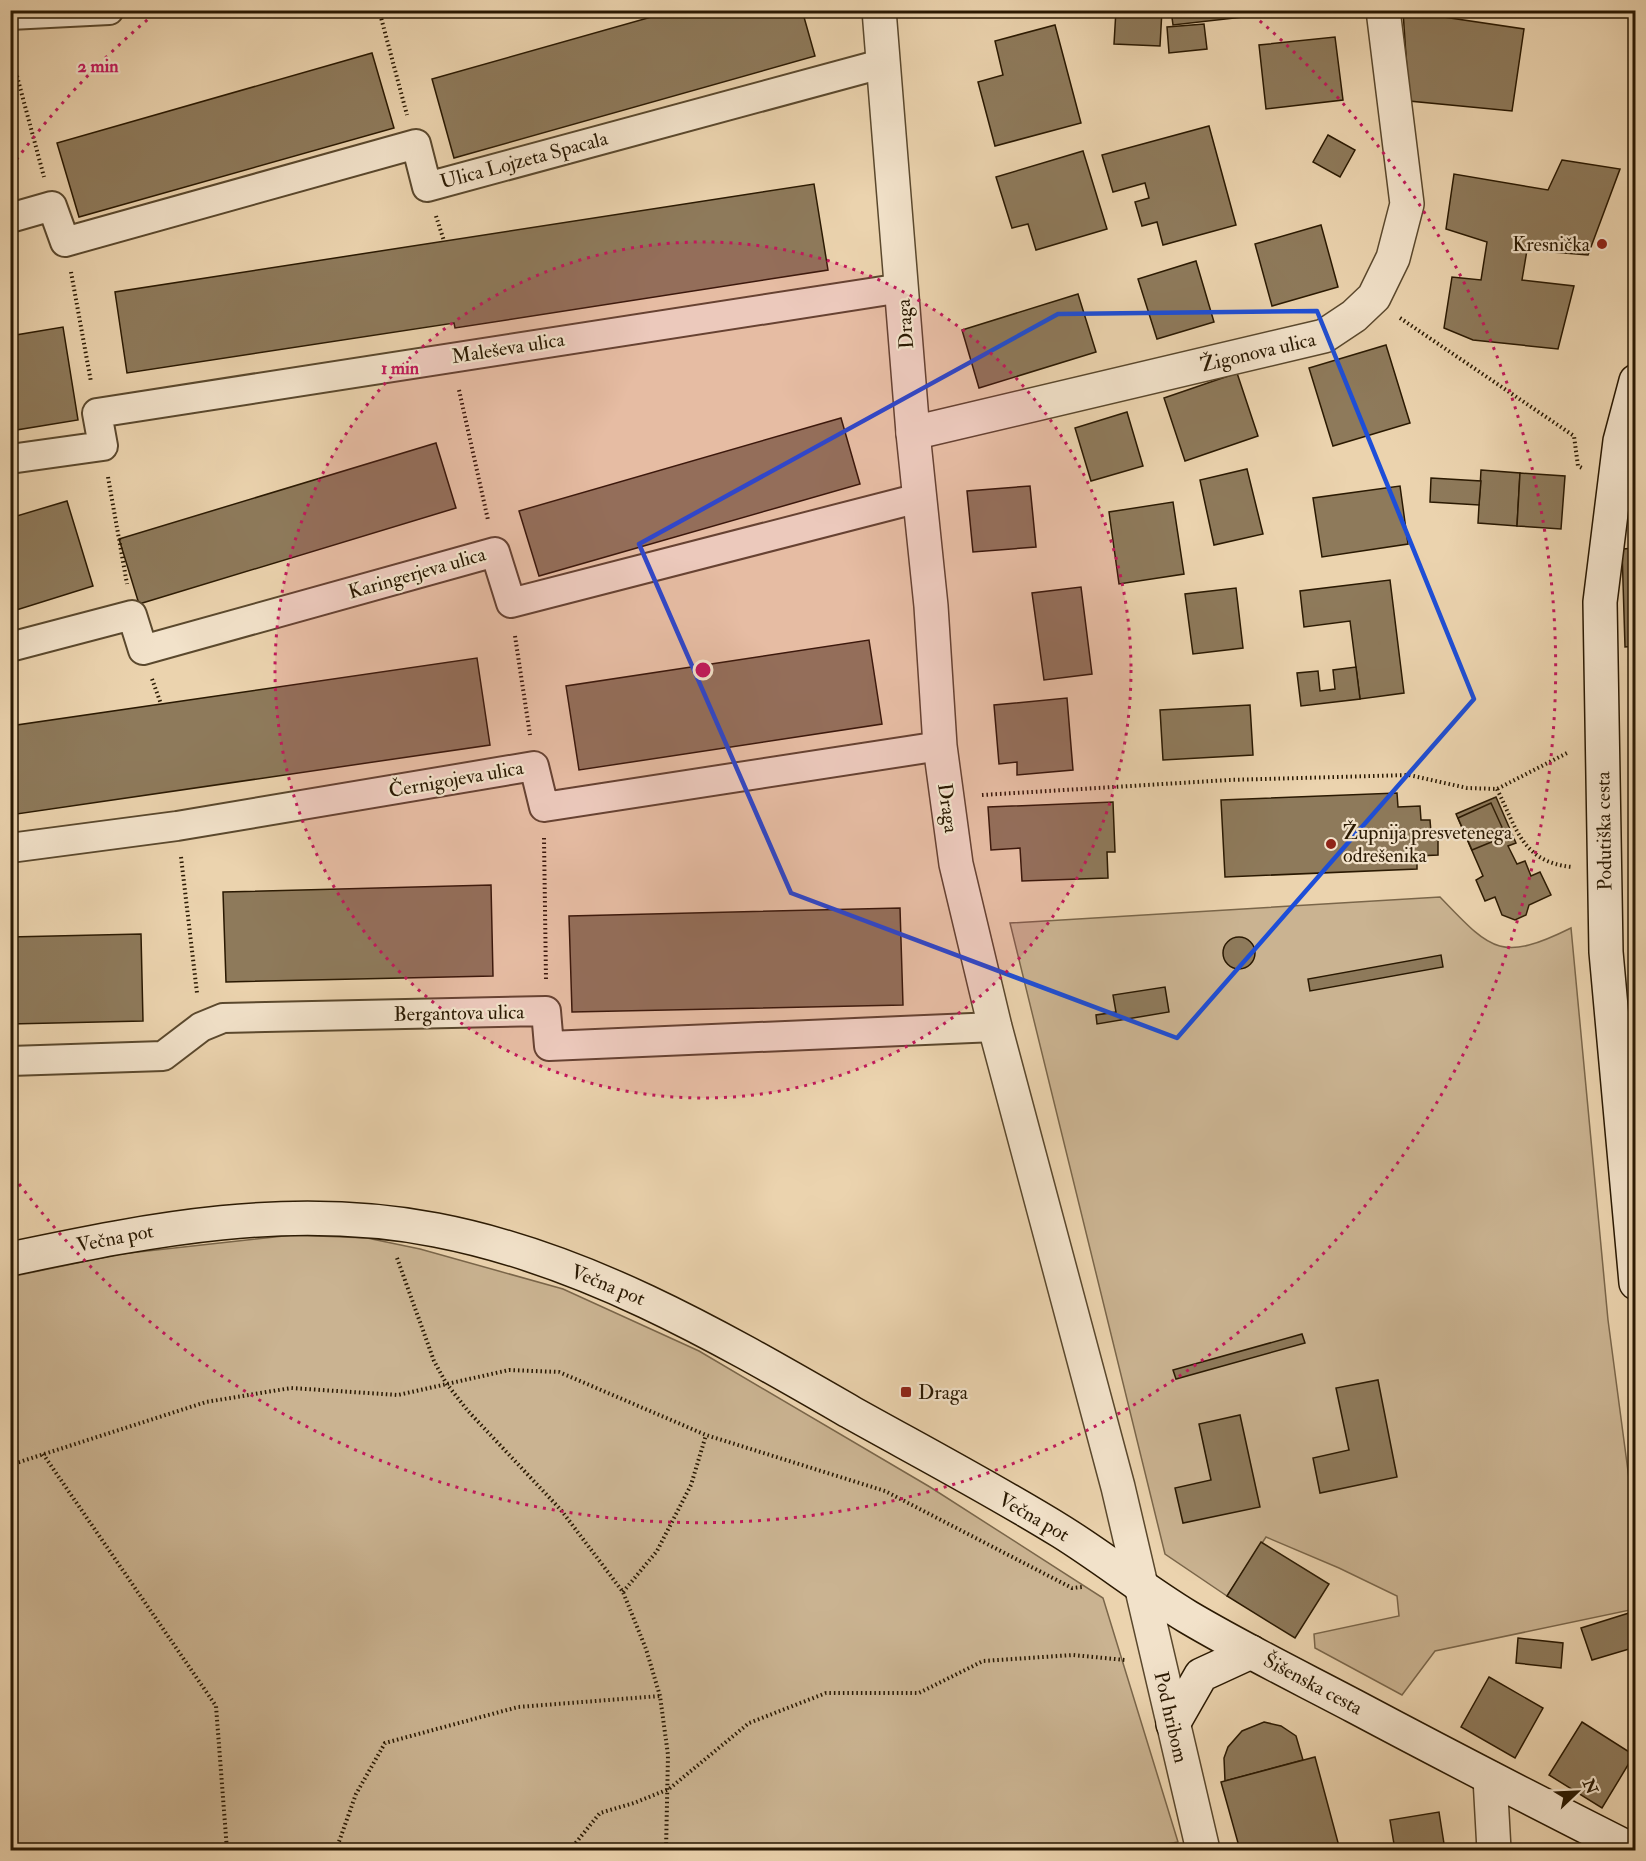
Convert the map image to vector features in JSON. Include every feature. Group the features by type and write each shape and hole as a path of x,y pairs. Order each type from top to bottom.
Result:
{"main road":[{"name":"Draga","path":"879,10 913,433 931,606 940,746 956,864 995,1027 1118,1487 1140,1584"},
{"name":"Žigonova ulica","path":"913,433 1324,336 1354,316 1374,297 1393,258 1407,204 1383,10"},
{"name":"Podutiška cesta","path":"1635,381 1620,441 1600,602 1606,952 1635,1283"},
{"name":"Večna pot","path":"10,1259 124,1235 242,1219 317,1218 384,1222 432,1229 519,1251 651,1302 735,1347 1046,1523 1140,1584"},
{"name":"Šišenska cesta","path":"1140,1584 1185,1615 1251,1652 1632,1851"},
{"name":"Pod hribom","path":"1140,1584 1203,1851"},
{"path":"1173,1724 1202,1675 1251,1652"},
{"path":"1490,1778 1494,1851"}],"street":[{"path":"10,15 109,10"},
{"name":"Ulica Lojzeta Spacala","path":"416,144 427,187 885,63"},
{"path":"10,218 52,206 65,242 416,144"},
{"name":"Maleševa ulica","path":"97,413 902,288"},
{"path":"10,459 102,446 97,413"},
{"path":"511,603 919,498"},
{"name":"Karingerjeva ulica","path":"132,615 143,650 495,552 511,603"},
{"path":"10,647 132,615"},
{"path":"544,807 940,746"},
{"name":"Černigojeva ulica","path":"10,848 177,826 534,765 544,807"},
{"name":"Bergantova ulica","path":"10,1061 163,1056 201,1026 223,1018 546,1011 549,1046 995,1027"}],"path":[{"path":"379,10 416,144"},
{"path":"10,50 52,206"},
{"path":"65,242 97,413"},
{"path":"1374,297 1405,322 1574,436 1578,466 1614,484"},
{"path":"451,357 495,552"},
{"path":"102,446 132,615"},
{"path":"511,603 534,765"},
{"path":"947,797 1229,780 1409,775 1467,788 1497,789 1547,762 1582,747 1602,743"},
{"path":"1497,789 1527,849 1554,866 1604,871"},
{"path":"544,807 546,1011"},
{"path":"177,826 201,1026"},
{"path":"384,1222 434,1361 446,1383 468,1411 561,1510 623,1592 646,1649 660,1696 668,1755 666,1851"},
{"path":"10,1465 206,1402 291,1388 398,1395 509,1370 559,1372 706,1435 885,1491 1072,1588 1083,1587"},
{"path":"623,1592 657,1551 691,1485 706,1435"},
{"path":"43,1454 216,1706 227,1851"},
{"path":"570,1851 600,1813 669,1789 749,1723 826,1693 919,1693 983,1661 1073,1655 1158,1663"},
{"path":"336,1851 356,1794 385,1743 518,1707 660,1696"}],"highlighted area":[{"path":"1317,311 1474,699 1177,1038 791,893 639,544 1058,314"}],"shaded area":[{"path":"1440,897 1472,929 1498,946 1512,948 1528,945 1571,928 1608,1320 1635,1524 1635,1609 1435,1651 1402,1695 1315,1648 1314,1634 1399,1616 1397,1596 1266,1537 1227,1596 1165,1554 1010,923"},
{"path":"293,1235 367,1238 420,1249 563,1289 699,1351 930,1487 1103,1598 1178,1842 1134,1850 11,1850 10,1277 120,1254"}],"building":[{"path":"676,10 802,10 815,56 454,158 432,79"},
{"path":"1116,10 1162,10 1160,46 1114,44"},
{"path":"1171,10 1304,10 1173,25"},
{"path":"1403,11 1524,29 1512,111 1409,101"},
{"path":"1204,24 1207,49 1169,53 1167,27"},
{"path":"1055,25 1081,123 995,146 978,82 1003,75 995,41"},
{"path":"1335,37 1343,100 1266,109 1259,45"},
{"path":"372,53 394,128 79,217 57,143"},
{"path":"1209,126 1236,225 1163,245 1157,222 1142,226 1135,202 1149,198 1145,183 1113,192 1102,155"},
{"path":"1328,135 1355,150 1340,177 1313,162"},
{"path":"1083,151 1107,229 1036,250 1028,224 1012,228 996,177"},
{"path":"1562,160 1620,169 1588,255 1527,250 1522,280 1574,286 1558,349 1473,340 1444,328 1452,277 1481,280 1487,242 1446,229 1454,174 1548,190"},
{"path":"814,184 828,270 455,328 454,323 127,373 115,292"},
{"path":"1321,225 1338,287 1272,306 1255,244"},
{"path":"1196,261 1214,322 1157,339 1138,279"},
{"path":"1078,294 1096,352 979,388 962,330"},
{"path":"63,327 78,420 10,431 10,336"},
{"path":"1386,345 1410,423 1333,446 1309,368"},
{"path":"1237,373 1258,436 1185,461 1164,398"},
{"path":"1127,412 1143,466 1091,481 1075,428"},
{"path":"841,418 860,484 539,576 519,511"},
{"path":"436,443 456,508 139,604 119,539"},
{"path":"1247,469 1263,534 1214,545 1200,480"},
{"path":"1481,470 1520,473 1517,526 1478,523"},
{"path":"1520,473 1565,476 1561,529 1517,526"},
{"path":"1431,478 1481,481 1479,505 1430,502"},
{"path":"1030,486 1036,547 973,552 967,491"},
{"path":"1400,486 1408,544 1322,557 1313,498"},
{"path":"67,501 93,586 10,612 10,518"},
{"path":"1173,502 1184,574 1119,584 1109,512"},
{"path":"1636,548 1636,646 1625,647 1622,549"},
{"path":"1390,580 1404,693 1360,699 1350,621 1304,627 1300,591"},
{"path":"1081,587 1092,674 1044,680 1032,593"},
{"path":"1236,588 1243,648 1193,654 1185,594"},
{"path":"869,640 882,724 579,770 566,686"},
{"path":"477,658 490,745 10,815 10,726"},
{"path":"1356,667 1360,699 1301,706 1297,673 1318,671 1320,691 1335,689 1333,670"},
{"path":"1067,698 1073,770 1017,775 1017,762 999,764 994,705"},
{"path":"1250,705 1253,755 1163,760 1160,710"},
{"name":"Župnija presvetenega odrešenika","path":"1397,793 1398,807 1420,806 1421,820 1430,820 1431,832 1438,832 1438,855 1417,856 1417,869 1225,877 1221,800"},
{"path":"1496,797 1516,843 1508,846 1517,864 1525,861 1531,876 1540,872 1551,895 1529,905 1526,915 1515,920 1502,915 1495,897 1485,901 1476,880 1483,876 1456,814"},
{"path":"1113,802 1115,852 1107,852 1108,878 1022,881 1020,848 991,850 988,807"},
{"path":"1491,803 1506,836 1472,850 1458,818"},
{"path":"491,885 493,976 226,982 223,892"},
{"path":"900,908 903,1005 572,1012 569,916"},
{"path":"141,934 143,1021 10,1024 10,937"},
{"path":"1239,937 1250,942 1255,953 1250,964 1239,969 1228,964 1223,953 1228,942"},
{"path":"1441,955 1443,967 1310,991 1308,979"},
{"path":"1165,987 1169,1012 1097,1024 1096,1015 1116,1012 1113,995"},
{"path":"1302,1334 1305,1343 1176,1379 1173,1370"},
{"path":"1378,1380 1397,1477 1320,1493 1313,1458 1349,1450 1336,1388"},
{"path":"1240,1415 1260,1507 1183,1523 1175,1488 1211,1480 1199,1424"},
{"path":"1261,1542 1329,1584 1295,1638 1227,1596"},
{"path":"1629,1613 1636,1633 1636,1647 1592,1660 1581,1628"},
{"path":"1518,1638 1563,1643 1561,1668 1516,1663"},
{"path":"1489,1677 1543,1708 1515,1758 1461,1727"},
{"path":"1264,1722 1281,1726 1296,1736 1303,1760 1225,1781 1224,1758 1228,1747 1242,1731"},
{"path":"1582,1722 1634,1755 1602,1808 1549,1775"},
{"path":"1315,1757 1340,1850 1240,1850 1221,1782"},
{"path":"1439,1812 1445,1850 1395,1850 1390,1820"}],"place":[{"name":"Kresnička","path":"1602,244"},
{"name":"Župnija presvetenega odrešenika","path":"1331,844"},
{"name":"Draga","path":"906,1392"}]}
